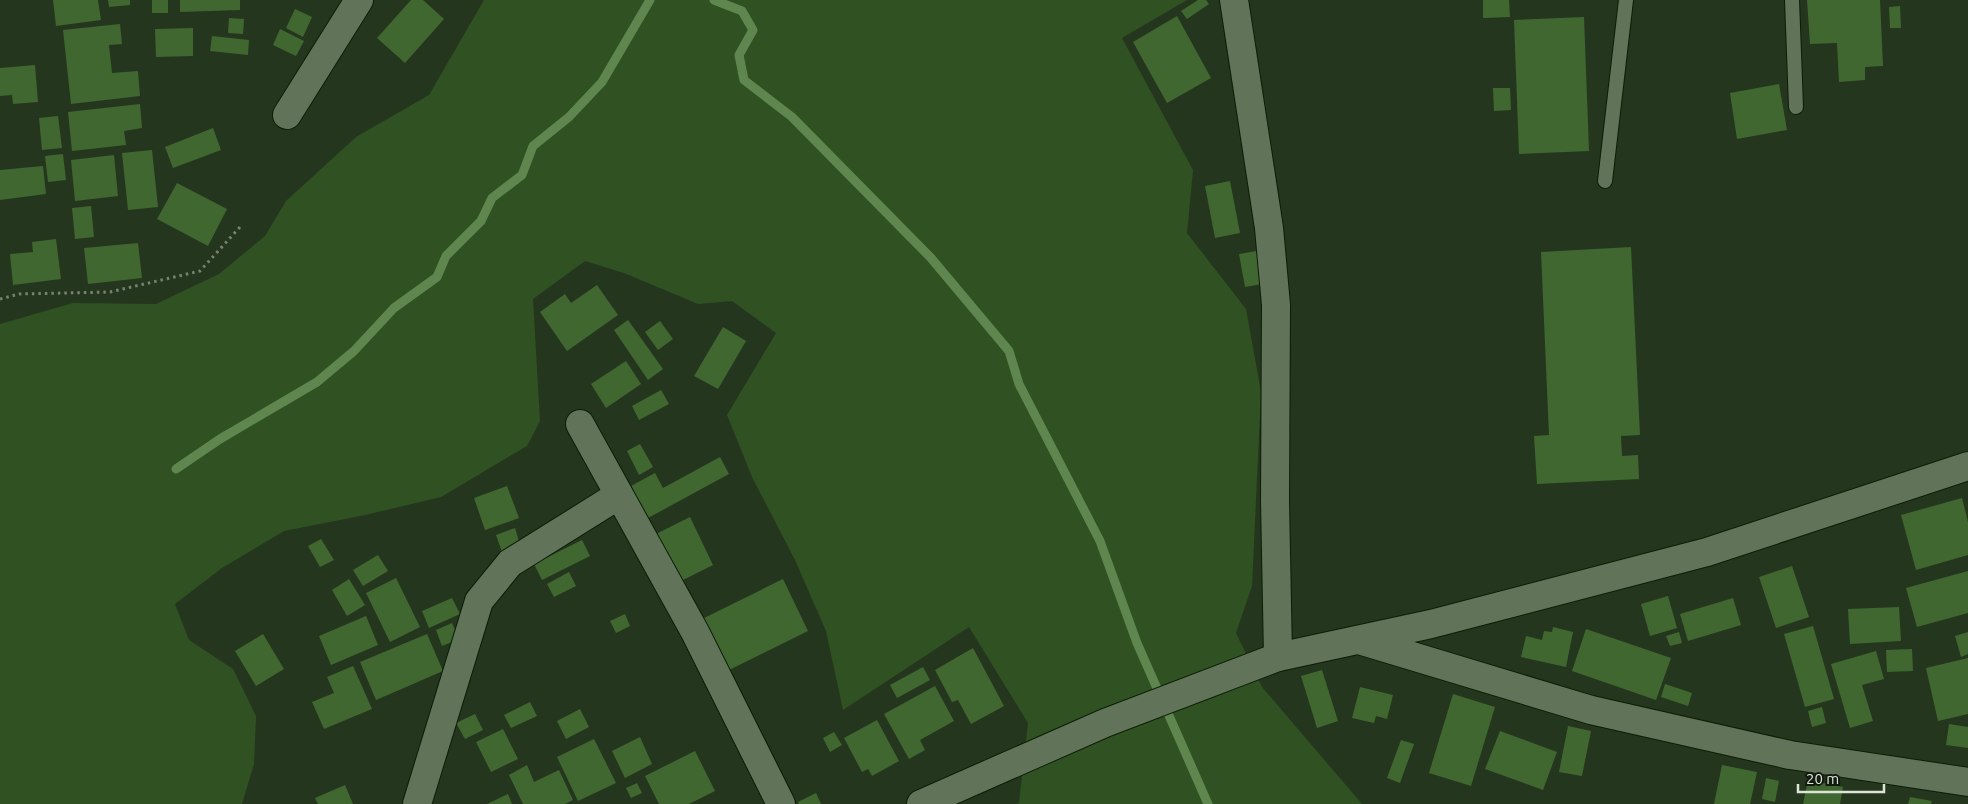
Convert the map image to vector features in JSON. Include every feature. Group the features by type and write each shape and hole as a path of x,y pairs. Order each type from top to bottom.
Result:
{"street":[{"path":"287,115 359,0"},
{"path":"1234,0 1269,228 1276,305 1275,500 1278,657"},
{"path":"580,424 695,632 781,804"},
{"path":"921,804 1105,723 1278,657 1431,624 1707,552 1968,466"},
{"path":"417,804 479,601 510,563 619,495"},
{"path":"1357,640 1591,710 1790,754 1968,782"}],"lane":[{"path":"1604,181 1626,0"},
{"path":"1792,0 1796,107"}],"path":[{"path":"0,299 18,294 110,292 200,271 240,227"}],"green space":[{"path":"484,0 1187,0 1122,38 1193,170 1187,233 1246,309 1261,392 1252,586 1236,633 1262,687 1362,804 1016,804 1019,803 1028,723 969,627 843,710 826,631 795,560 752,477 727,415 776,333 732,301 698,304 624,273 585,261 533,299 540,421 527,446 441,497 365,515 284,531 222,568 175,604 189,640 233,669 256,716 254,764 242,804 0,804 0,324 73,303 156,304 219,274 265,236 286,201 356,137 429,95"}],"building":[{"path":"53,0 98,0 101,20 56,26"},
{"path":"108,0 130,0 130,5 109,7"},
{"path":"152,0 168,0 168,13 152,13"},
{"path":"180,0 240,0 240,10 180,12"},
{"path":"411,0 423,0 444,19 405,63 377,38"},
{"path":"1198,0 1206,0 1209,4 1187,19 1181,11"},
{"path":"1483,0 1509,0 1510,17 1483,18"},
{"path":"1807,0 1880,0 1883,66 1865,67 1865,80 1839,82 1837,43 1810,44"},
{"path":"1900,6 1901,28 1890,28 1889,7"},
{"path":"295,9 312,17 303,37 286,28"},
{"path":"1177,16 1211,78 1167,103 1133,42"},
{"path":"1584,17 1589,151 1519,154 1514,20"},
{"path":"229,18 244,19 243,34 228,33"},
{"path":"120,24 122,44 109,45 112,73 138,71 140,96 71,104 63,30"},
{"path":"193,28 193,56 156,57 155,29"},
{"path":"280,29 304,41 296,56 273,45"},
{"path":"212,36 249,40 248,55 210,51"},
{"path":"35,65 38,102 13,104 12,95 0,96 0,68"},
{"path":"1779,84 1787,130 1737,139 1730,93"},
{"path":"1493,88 1510,88 1511,110 1494,111"},
{"path":"140,104 142,128 124,131 126,145 72,151 68,112"},
{"path":"58,116 62,148 42,150 39,118"},
{"path":"213,128 221,150 173,168 165,147"},
{"path":"152,150 158,207 128,210 122,153"},
{"path":"63,154 66,180 48,182 45,156"},
{"path":"114,155 118,196 75,201 71,160"},
{"path":"43,166 46,194 0,200 0,170"},
{"path":"1230,181 1240,233 1215,238 1205,186"},
{"path":"177,183 227,209 208,246 157,219"},
{"path":"91,206 94,237 75,239 72,208"},
{"path":"56,239 61,279 13,285 10,254 33,252 32,242"},
{"path":"138,243 142,278 88,284 84,248"},
{"path":"1631,247 1640,435 1621,436 1622,456 1638,455 1639,479 1537,484 1534,436 1549,435 1541,252"},
{"path":"1262,250 1268,283 1245,287 1239,254"},
{"path":"597,285 618,315 567,351 540,312 565,294 571,303"},
{"path":"628,320 663,369 648,380 614,330"},
{"path":"660,321 673,339 658,350 645,332"},
{"path":"723,327 746,341 718,389 694,376"},
{"path":"626,361 641,384 606,408 591,384"},
{"path":"661,390 669,404 639,420 632,406"},
{"path":"640,444 653,467 639,475 627,451"},
{"path":"720,457 729,474 648,518 631,486 655,473 663,488"},
{"path":"507,486 519,518 485,530 474,498"},
{"path":"1962,498 1968,522 1968,555 1916,570 1901,515"},
{"path":"690,517 713,565 679,582 656,534"},
{"path":"515,528 520,545 502,552 496,535"},
{"path":"321,539 334,560 320,567 308,546"},
{"path":"582,540 590,556 542,580 534,564"},
{"path":"378,555 388,571 363,586 353,570"},
{"path":"1792,566 1809,617 1776,628 1759,577"},
{"path":"1968,571 1968,613 1917,627 1906,588"},
{"path":"569,572 576,586 554,597 547,584"},
{"path":"396,578 420,627 390,642 366,593"},
{"path":"349,579 365,605 347,616 332,590"},
{"path":"783,579 808,631 727,671 702,619"},
{"path":"1668,596 1677,628 1650,636 1641,604"},
{"path":"452,598 460,614 429,628 422,611"},
{"path":"1733,598 1741,625 1688,641 1680,614"},
{"path":"1899,607 1901,641 1850,644 1848,609"},
{"path":"625,614 630,626 616,633 610,621"},
{"path":"366,616 378,645 331,665 319,636"},
{"path":"452,623 459,639 442,646 436,630"},
{"path":"1813,626 1834,699 1805,707 1784,634"},
{"path":"1553,627 1573,632 1566,667 1521,657 1526,636 1542,640 1544,631 1552,632"},
{"path":"1586,629 1671,658 1656,700 1572,671"},
{"path":"1679,632 1682,643 1670,646 1666,636"},
{"path":"1968,632 1968,654 1961,657 1955,636"},
{"path":"263,634 284,669 256,686 235,651"},
{"path":"427,634 443,671 376,700 360,662"},
{"path":"973,648 1004,706 971,724 958,700 952,702 935,670"},
{"path":"1912,649 1913,671 1887,672 1886,650"},
{"path":"1876,651 1884,679 1862,685 1873,721 1850,728 1831,664"},
{"path":"1968,658 1968,714 1938,721 1926,668"},
{"path":"353,666 372,709 324,729 312,702 334,693 327,677"},
{"path":"923,667 930,680 897,698 890,685"},
{"path":"1322,670 1338,721 1317,728 1301,676"},
{"path":"1665,684 1692,693 1688,706 1661,697"},
{"path":"935,686 954,721 920,740 925,750 909,759 884,714"},
{"path":"1360,687 1393,695 1387,719 1376,716 1374,723 1352,718"},
{"path":"1453,694 1495,707 1471,786 1429,773"},
{"path":"530,702 537,716 511,728 504,715"},
{"path":"1822,707 1826,723 1812,727 1808,711"},
{"path":"580,709 589,727 566,739 557,721"},
{"path":"475,714 483,730 465,739 456,723"},
{"path":"877,720 899,761 872,776 868,769 862,772 844,738"},
{"path":"1949,724 1968,727 1968,748 1946,745"},
{"path":"1568,726 1591,731 1582,776 1559,772"},
{"path":"503,729 518,759 491,772 476,742"},
{"path":"1500,731 1557,752 1543,790 1485,769"},
{"path":"834,732 842,745 830,752 823,738"},
{"path":"640,737 652,764 625,778 612,751"},
{"path":"594,739 616,783 578,801 557,757"},
{"path":"1401,740 1414,744 1400,783 1387,778"},
{"path":"695,751 715,791 689,804 659,804 645,776"},
{"path":"527,765 534,782 559,770 573,800 565,804 523,804 509,775"},
{"path":"1722,765 1757,772 1750,804 1714,804"},
{"path":"1766,778 1779,781 1775,802 1762,799"},
{"path":"1808,780 1843,787 1840,804 1803,804"},
{"path":"637,783 642,793 631,798 626,788"},
{"path":"345,785 353,804 318,804 315,798"},
{"path":"816,793 821,804 799,804 798,802"},
{"path":"508,794 512,804 487,804"},
{"path":"1910,797 1932,801 1931,804 1908,804"}],"waterway":[{"path":"176,469 220,439 317,382 354,351 394,308 437,277 446,256 481,221 492,198 522,175 533,146 569,117 602,82 650,0"},
{"path":"714,0 742,11 753,30 739,55 744,80 792,117 931,258 1009,351 1019,384 1100,541 1137,643 1208,804"}]}
